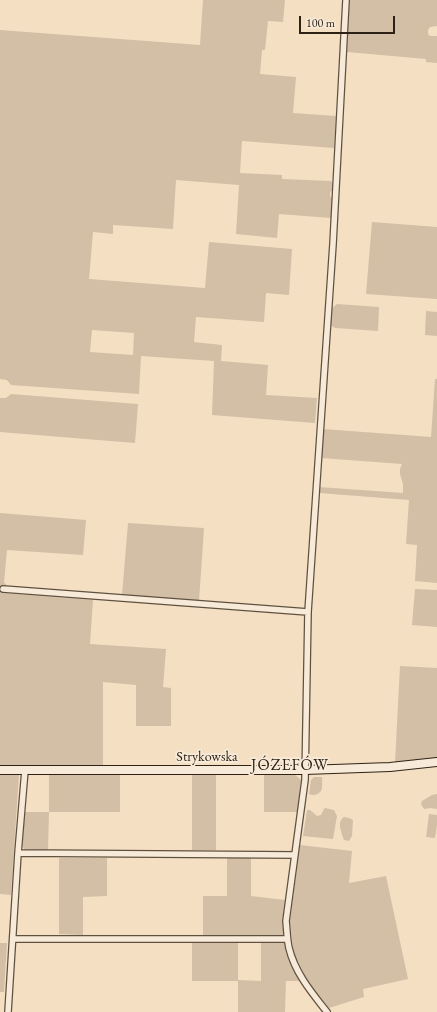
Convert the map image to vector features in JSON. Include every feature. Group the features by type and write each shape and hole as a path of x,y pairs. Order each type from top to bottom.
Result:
{"street":[{"path":"327,1012 301,975 292,958 287,939 286,921 288,897 305,780 308,612 333,244 346,0"},
{"path":"3,590 308,612"},
{"name":"Strykowska","path":"0,770 305,770 390,767 437,762"},
{"path":"8,1012 25,770"},
{"path":"18,853 295,855"},
{"path":"13,939 287,939"}],"shaded area":[{"path":"203,0 285,0 283,22 268,21 265,50 262,50 260,74 296,77 293,113 336,116 334,148 242,141 240,173 282,175 282,179 331,181 333,184 333,190 330,192 330,196 332,198 331,218 279,214 277,238 236,234 239,185 176,180 173,229 113,225 113,234 93,232 89,279 205,288 209,242 292,249 289,295 266,293 264,322 196,317 194,342 222,345 221,361 268,365 266,395 317,398 315,423 212,415 214,361 141,356 139,394 11,385 7,380 0,379 0,30 200,45","holes":["92,330 134,333 133,355 90,352"]},
{"path":"349,0 437,0 437,26 430,27 428,34 430,36 437,36 437,63 426,62 426,59 347,52"},
{"path":"372,222 437,227 437,299 366,294"},
{"path":"337,304 379,307 378,331 335,328 330,325 331,309"},
{"path":"426,311 437,312 437,336 425,335"},
{"path":"435,379 437,379 437,583 415,581 417,545 406,544 409,500 319,493 319,487 403,493 403,484 400,474 402,464 321,458 323,429 431,437"},
{"path":"11,394 138,404 135,443 0,432 0,398 6,398"},
{"path":"0,513 86,520 83,555 7,550 4,582 7,586 0,585"},
{"path":"128,523 204,528 199,601 122,595"},
{"path":"415,589 437,590 437,627 412,625"},
{"path":"0,593 93,600 90,644 166,649 163,687 171,688 171,726 136,726 136,685 103,682 103,766 0,766"},
{"path":"400,666 437,668 437,758 395,763"},
{"path":"0,774 19,774 11,895 0,894"},
{"path":"49,774 120,774 120,812 49,812"},
{"path":"192,774 216,774 216,850 192,850"},
{"path":"264,774 294,774 301,780 297,812 264,812"},
{"path":"314,777 322,777 322,788 321,791 315,795 312,795 309,794 311,780"},
{"path":"437,794 437,809 424,809 421,804 422,801 432,795"},
{"path":"325,808 334,810 337,816 333,839 303,836 307,810 310,810 317,816 321,815"},
{"path":"24,812 49,812 48,850 25,850 22,846"},
{"path":"429,814 437,815 435,838 426,837"},
{"path":"344,817 353,820 352,836 349,841 344,840 340,828 340,822"},
{"path":"300,845 352,851 349,883 386,876 408,979 363,989 364,997 329,1008 307,980 293,952 290,921"},
{"path":"59,858 107,858 107,896 83,897 83,935 59,934"},
{"path":"227,858 251,858 251,896 285,900 282,921 284,935 203,935 203,896 227,896"},
{"path":"192,942 238,942 238,980 261,981 261,942 284,942 286,953 299,981 286,981 285,1012 238,1012 238,981 192,981"},
{"path":"0,943 7,943 4,992 0,992"}],"district":[{"name":"JÓZEFÓW","path":"290,766"}]}
